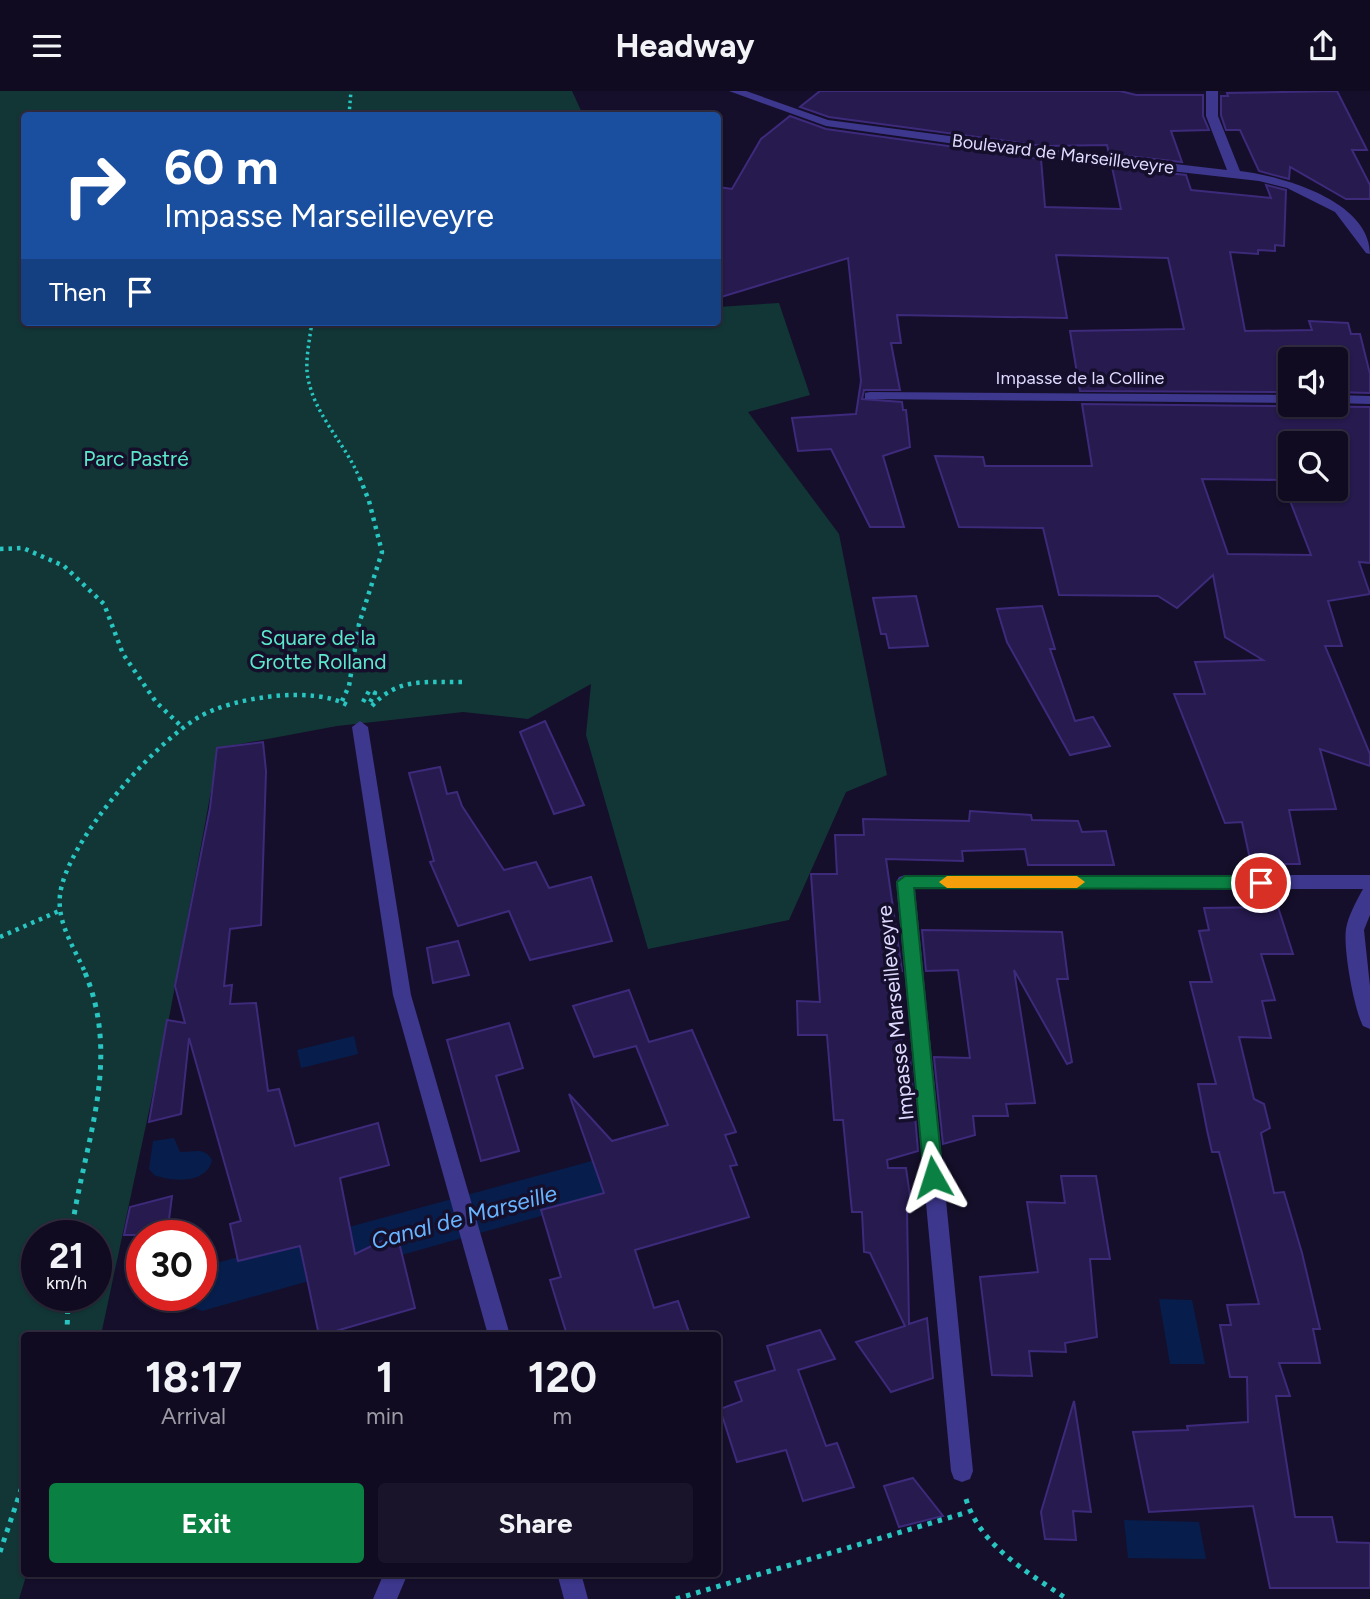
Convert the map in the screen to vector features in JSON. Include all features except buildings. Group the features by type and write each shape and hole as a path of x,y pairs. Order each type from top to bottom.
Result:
{"street":[{"name":"Boulevard de Marseilleveyre","path":"735,91 826,123 1235,175 1291,185 1339,209 1370,250"},
{"path":"1212,91 1212,116 1235,175"},
{"name":"Impasse de la Colline","path":"870,396 1278,399"},
{"path":"1348,399 1370,400"},
{"path":"360,727 402,995 498,1332"},
{"name":"Impasse Marseilleveyre","path":"962,1471 905,882 1370,883"},
{"path":"1370,893 1356,929 1361,989 1370,1021"},
{"path":"385,1599 394,1577"},
{"path":"570,1577 576,1599"}],"path":[{"path":"351,91 351,112"},
{"path":"74,1220 102,1083 92,991 59,911 60,891 94,826 145,761 182,727 220,708 278,697 312,696 342,701 349,686 359,624 382,552 369,501 351,457 331,431 315,401 307,370 312,326"},
{"path":"0,549 23,548 64,566 104,604 123,654 156,702 182,727"},
{"path":"368,705 374,706 383,694 404,683 465,682"},
{"path":"0,937 59,911"},
{"path":"67,1332 68,1311"},
{"path":"962,1471 968,1512 1002,1551 1067,1599"},
{"path":"0,1552 21,1490"},
{"path":"676,1599 968,1512"}],"green space":[{"path":"0,91 572,91 582,112 21,112 21,326 721,326 721,307 779,303 810,395 748,412 839,534 887,775 846,792 789,920 648,949 586,735 591,684 528,719 463,712 337,726 219,748 170,1013 112,1284 112,1220 21,1220 21,1311 106,1311 102,1332 21,1332 21,1577 26,1577 19,1599 0,1599"}],"water":[{"path":"354,1036 358,1054 301,1068 297,1050"},
{"path":"174,1138 180,1152 198,1151 209,1156 212,1160 204,1173 179,1180 154,1175 149,1169 153,1141"},
{"path":"1159,1299 1192,1300 1205,1364 1170,1364"},
{"path":"1124,1520 1199,1522 1206,1559 1128,1558"}],"waterway":[{"name":"Canal de Marseille","path":"217,1285 651,1165"}],"slow traffic":[{"path":"947,882 1077,882"}],"route":[{"path":"933,1177 905,882 1261,883"}],"park label":[{"name":"Parc Pastré","path":"136,458"},
{"name":"Square de la Grotte Rolland","path":"318,649"}]}
